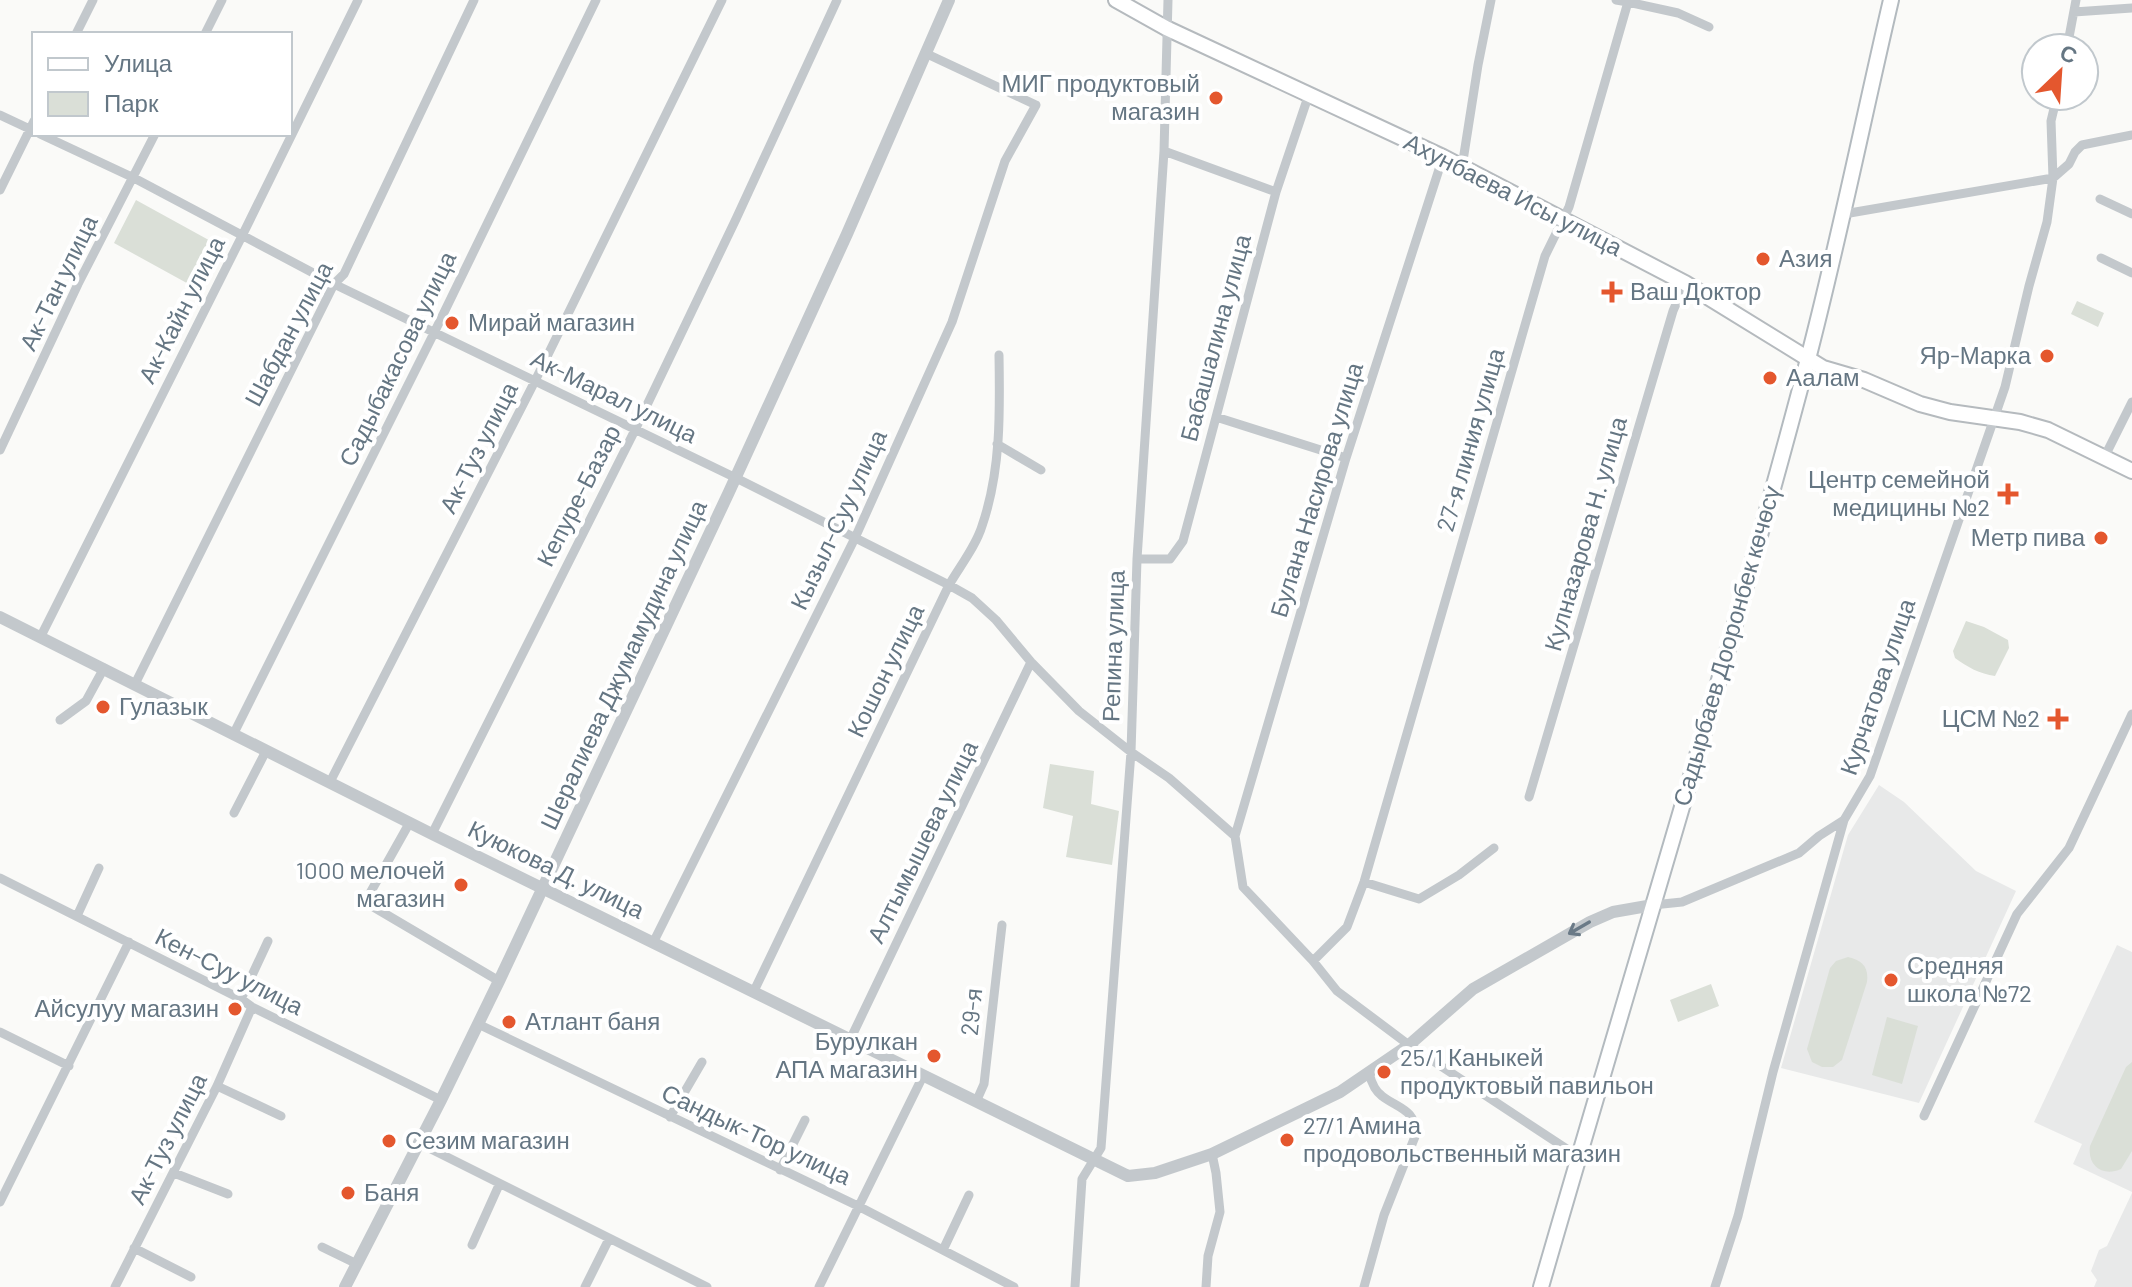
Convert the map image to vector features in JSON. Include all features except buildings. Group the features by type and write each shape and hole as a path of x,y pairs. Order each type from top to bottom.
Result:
{"main road":[{"name":"Ахунбаева Исы улица","path":"1116,0 1166,28 1443,157 1685,283 1823,368 1864,380 1920,404 2048,430 2132,471"},
{"name":"Садырбаев Дооронбек көчөсү","path":"1541,1287 1808,359 1844,214 1891,0"}],"street":[{"path":"77,32 93,0"},
{"path":"206,32 222,0"},
{"name":"Ак-Кайн улица","path":"292,134 358,0"},
{"name":"Шабдан улица","path":"135,684 334,284 344,274 474,0"},
{"name":"Садыбакасова улица","path":"233,735 596,0"},
{"name":"Ак-Туз улица","path":"330,782 535,381 722,0"},
{"name":"Кепуре-Базар","path":"432,834 635,430 837,0"},
{"name":"Шералиева Джумамудина улица","path":"345,1287 499,981 736,478 949,0"},
{"name":"Репина улица","path":"1075,1287 1082,1179 1101,1148 1131,752 1137,559 1164,151 1168,0"},
{"path":"1616,0 1678,13 1709,27"},
{"path":"2070,32 2076,0"},
{"path":"1462,167 1478,65 1493,1"},
{"name":"27-я линия улица","path":"1313,961 1347,927 1364,882 1545,256 1569,207 1628,2"},
{"path":"2074,12 2132,8"},
{"name":"Кызыл-Суу улица","path":"654,941 855,538 952,322 1005,161 1036,105 925,53"},
{"name":"Бабашалина улица","path":"1137,559 1170,559 1183,541 1276,192 1309,94"},
{"name":"Курчатова улица","path":"1715,1287 1738,1216 1773,1072 1844,820 1870,776 2005,387 2047,222 2053,178 2053,112"},
{"name":"Ак-Марал улица","path":"0,115 32,128"},
{"path":"0,190 32,133"},
{"path":"1844,214 2053,178 2069,164 2082,145 2132,135"},
{"name":"Ак-Марал улица","path":"48,136 334,284 736,478 972,598 1079,711 1169,778 1235,836"},
{"name":"Ак-Тан улица","path":"0,450 78,284 154,136"},
{"name":"Ак-Кайн улица","path":"40,638 291,136"},
{"path":"1164,151 1276,192"},
{"name":"Булана Насирова улица","path":"1235,836 1346,458 1443,157"},
{"path":"2100,199 2132,214"},
{"path":"2101,258 2132,273"},
{"name":"Кулназарова Н. улица","path":"1529,797 1673,311 1685,283"},
{"name":"Кошон улица","path":"754,991 949,585 982,528 993,481 1000,423 999,355"},
{"path":"2104,458 2132,402"},
{"path":"1216,417 1346,458"},
{"path":"997,444 1041,470"},
{"name":"Куюкова Д. улица","path":"0,617 1119,1173 1137,1176 1212,1154 1340,1092 1409,1045 1473,989 1590,922 1613,912 1653,905"},
{"name":"Алтымышева улица","path":"850,1040 1031,662"},
{"path":"60,720 86,701 104,668"},
{"path":"1924,1116 2017,914 2069,848 2132,714"},
{"path":"234,813 266,751"},
{"path":"1653,905 1682,902 1799,853 1844,820"},
{"path":"410,822 365,902 499,981"},
{"path":"1235,836 1243,887 1337,991 1409,1045 1579,1157"},
{"path":"1364,882 1419,899 1459,875 1494,848"},
{"path":"77,916 99,868"},
{"name":"Кен-Суу улица","path":"0,878 441,1100"},
{"name":"29-я","path":"976,1102 984,1084 1002,925"},
{"path":"241,999 268,941"},
{"path":"0,1202 129,942"},
{"name":"Ак-Туз улица","path":"115,1287 217,1086 252,1007"},
{"name":"Сандык-Тор улица","path":"478,1024 858,1206 1014,1287"},
{"path":"0,1032 69,1066"},
{"path":"670,1117 702,1062"},
{"path":"1364,1287 1384,1215 1416,1134 1416,1122 1394,1102 1380,1095 1369,1073"},
{"path":"819,1287 923,1076"},
{"path":"217,1086 281,1116"},
{"path":"780,1170 805,1120"},
{"path":"419,1143 707,1287"},
{"path":"1206,1287 1208,1256 1220,1212 1212,1154"},
{"path":"174,1173 228,1194"},
{"path":"472,1245 499,1185"},
{"path":"943,1250 969,1195"},
{"path":"585,1287 609,1239"},
{"path":"322,1247 357,1264"},
{"path":"134,1248 191,1277"}],"shaded area":[{"name":"Средняя школа №72","path":"1879,785 1904,802 1976,871 2016,891 1919,1103 1781,1068 1848,835"},
{"path":"2117,945 2132,952 2132,1192 2073,1164 2082,1144 2034,1122"},
{"path":"2132,1193 2132,1287 2094,1287 2097,1280 2091,1271 2099,1250 2107,1246"}],"green space":[{"path":"136,200 216,244 194,287 114,243"},
{"path":"2077,301 2104,313 2098,327 2071,314"},
{"path":"1966,621 2008,640 2009,648 1995,676 1974,670 1955,658 1953,651"},
{"path":"1050,764 1094,771 1091,804 1119,811 1112,865 1066,857 1073,816 1043,808"},
{"path":"1848,957 1864,965 1867,982 1842,1060 1833,1067 1822,1067 1812,1062 1807,1049 1830,968 1836,961"},
{"path":"1711,984 1719,1006 1678,1022 1670,1000"},
{"path":"1887,1017 1918,1026 1902,1084 1872,1075"},
{"path":"2132,1062 2132,1151 2121,1169 2102,1171 2091,1159 2090,1146 2126,1067"}],"place":[{"name":"МИГ продуктовый магазин","path":"1216,98"},
{"name":"Азия","path":"1763,259"},
{"name":"Ваш Доктор","path":"1612,292"},
{"name":"Мирай магазин","path":"452,323"},
{"name":"Яр-Марка","path":"2047,356"},
{"name":"Аалам","path":"1770,378"},
{"name":"Центр семейной медицины №2","path":"2008,494"},
{"name":"Метр пива","path":"2101,538"},
{"name":"Гулазык","path":"103,707"},
{"name":"ЦСМ №2","path":"2058,719"},
{"name":"1000 мелочей магазин","path":"461,885"},
{"name":"Средняя школа №72","path":"1891,980"},
{"name":"Айсулуу магазин","path":"235,1009"},
{"name":"Атлант баня","path":"509,1022"},
{"name":"Бурулкан АПА магазин","path":"934,1056"},
{"name":"25/1 Каныкей продуктовый павильон","path":"1384,1072"},
{"name":"27/1 Амина продовольственный магазин","path":"1287,1140"},
{"name":"Сезим магазин","path":"389,1141"},
{"name":"Баня","path":"348,1193"}]}
